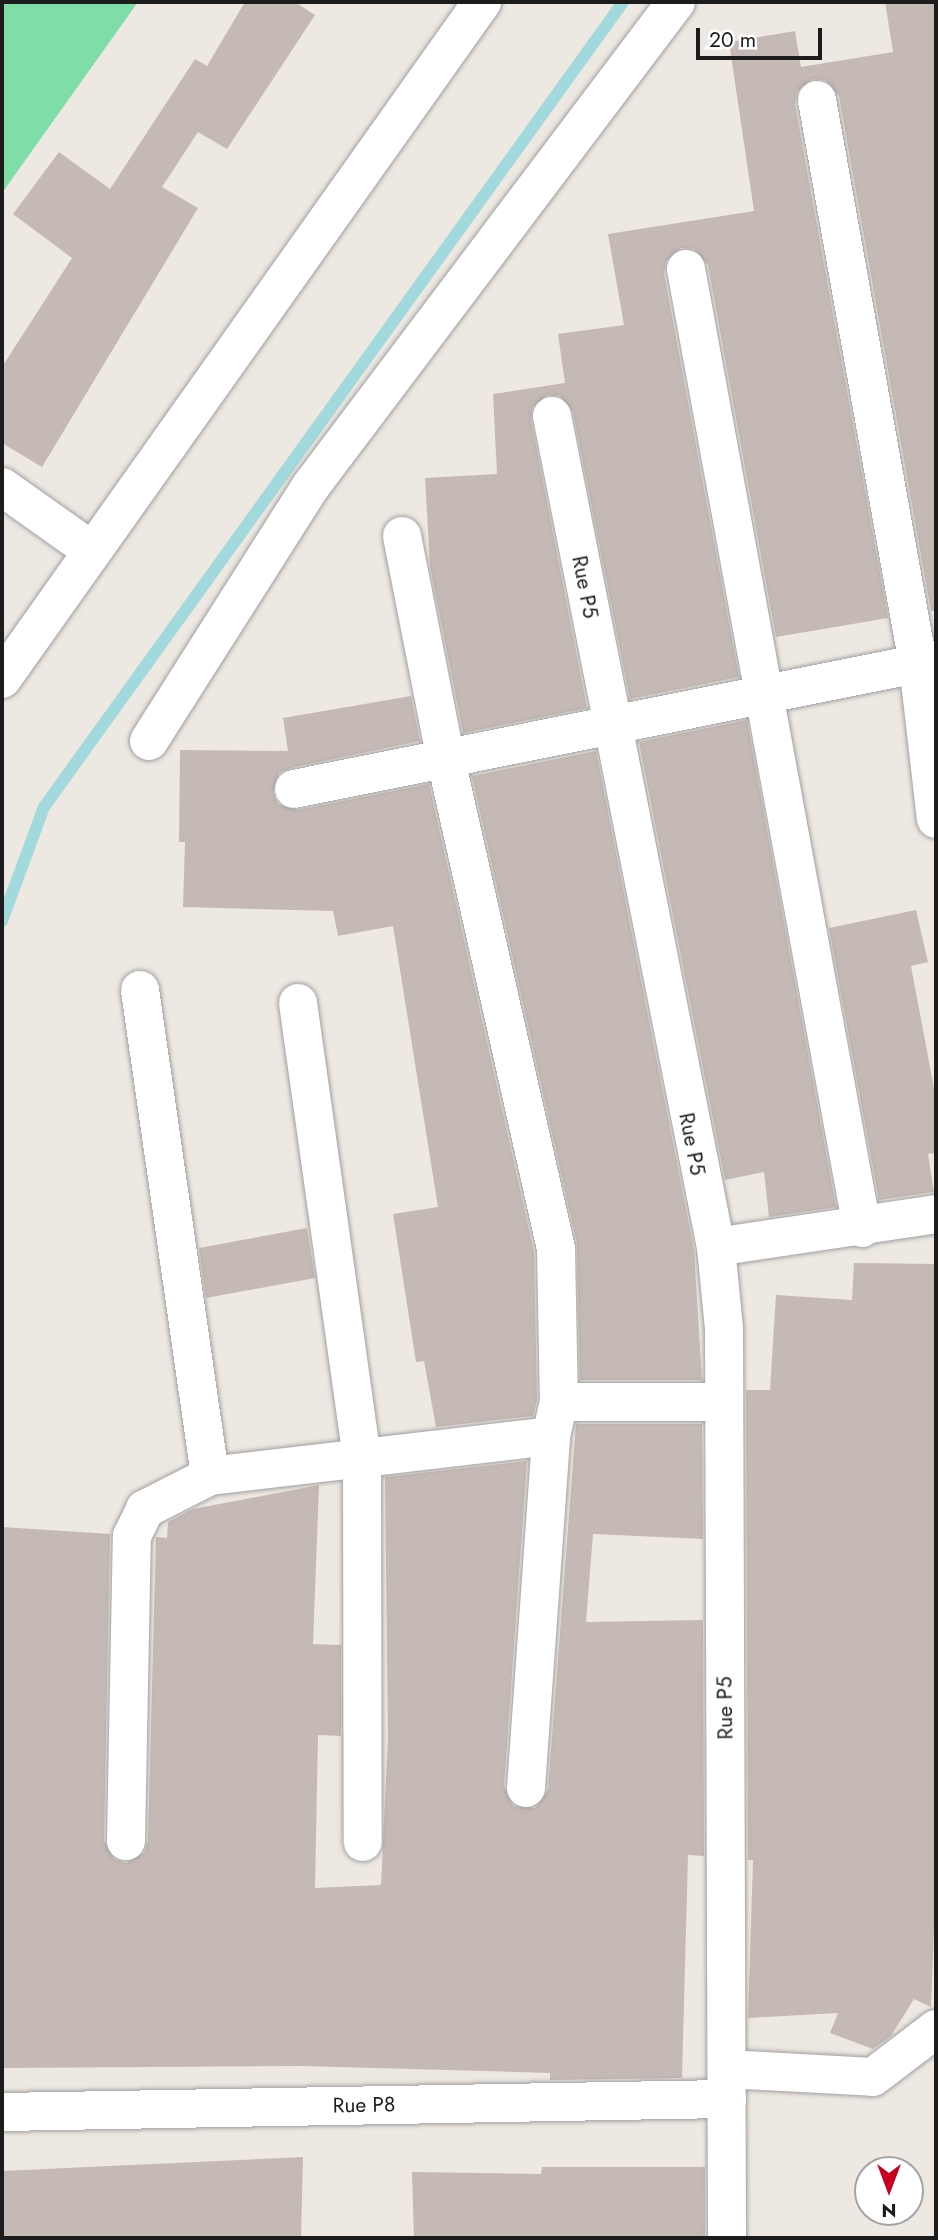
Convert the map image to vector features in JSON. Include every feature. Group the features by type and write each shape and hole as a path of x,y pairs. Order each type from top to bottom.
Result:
{"street":[{"path":"2,680 91,550 482,2"},
{"path":"149,741 310,486 676,2"},
{"path":"817,100 927,662 936,819"},
{"path":"686,269 862,1228"},
{"name":"Rue P5","path":"552,416 716,1247 724,1328 721,1402 727,1882 727,2238"},
{"path":"2,487 91,550"},
{"path":"402,536 446,760 556,1249 555,1419 526,1788"},
{"path":"294,789 612,729 927,662"},
{"path":"140,990 210,1476"},
{"path":"298,1003 362,1457 363,1842"},
{"path":"716,1247 862,1228 936,1214"},
{"path":"126,1841 132,1536 145,1508 210,1476 362,1457 416,1455 555,1419 721,1402"},
{"name":"Rue P8","path":"2,2112 873,2077 936,2029"}],"green space":[{"path":"2,2 138,2 2,193"}],"building":[{"path":"245,2 295,2 315,15 227,149 198,132 162,187 198,208 42,467 2,443 2,367 72,258 13,214 59,152 110,189 195,59 207,66"},
{"path":"885,2 936,2 936,611 931,611 839,96 825,80 812,79 797,92 795,104 888,618 776,637 708,265 694,249 681,248 666,261 664,273 739,677 630,699 573,412 560,396 547,395 532,408 531,420 587,708 463,733 430,566 425,478 497,474 493,394 565,383 558,334 624,325 608,234 754,211 729,42 795,31 801,67 893,52"},
{"path":"411,696 420,741 290,768 279,773 273,793 278,804 298,810 429,784 534,1252 537,1400 533,1416 436,1427 424,1361 416,1362 393,1214 438,1207 393,926 338,936 333,911 183,907 185,842 179,842 180,750 288,751 283,718"},
{"path":"747,720 836,1207 769,1217 764,1172 725,1180 639,742"},
{"path":"596,751 694,1250 702,1380 580,1380 577,1244 472,776"},
{"path":"916,910 928,962 911,966 936,1099 936,1153 928,1154 934,1192 879,1200 829,928"},
{"path":"307,1228 315,1278 206,1298 199,1248"},
{"path":"854,1263 936,1264 936,1877 931,2007 914,1999 891,2036 873,2049 830,2033 838,2013 748,2018 753,1860 748,1860 746,1390 770,1390 776,1295 852,1300"},
{"path":"576,1424 702,1424 703,1539 593,1534 586,1622 703,1620 704,1856 688,1855 682,2078 550,2080 550,2073 302,2066 2,2068 2,1527 110,1534 104,1841 114,1859 126,1863 144,1853 148,1841 156,1537 167,1538 168,1522 193,1509 319,1485 313,1644 341,1645 341,1736 318,1735 315,1888 381,1885 388,1738 385,1477 527,1461 504,1786 513,1806 535,1808 548,1790"},
{"path":"303,2157 301,2238 2,2238 2,2171"},
{"path":"542,2167 705,2167 705,2238 414,2238 412,2172 541,2174"}],"waterway":[{"path":"2,921 44,807 623,2"}]}
